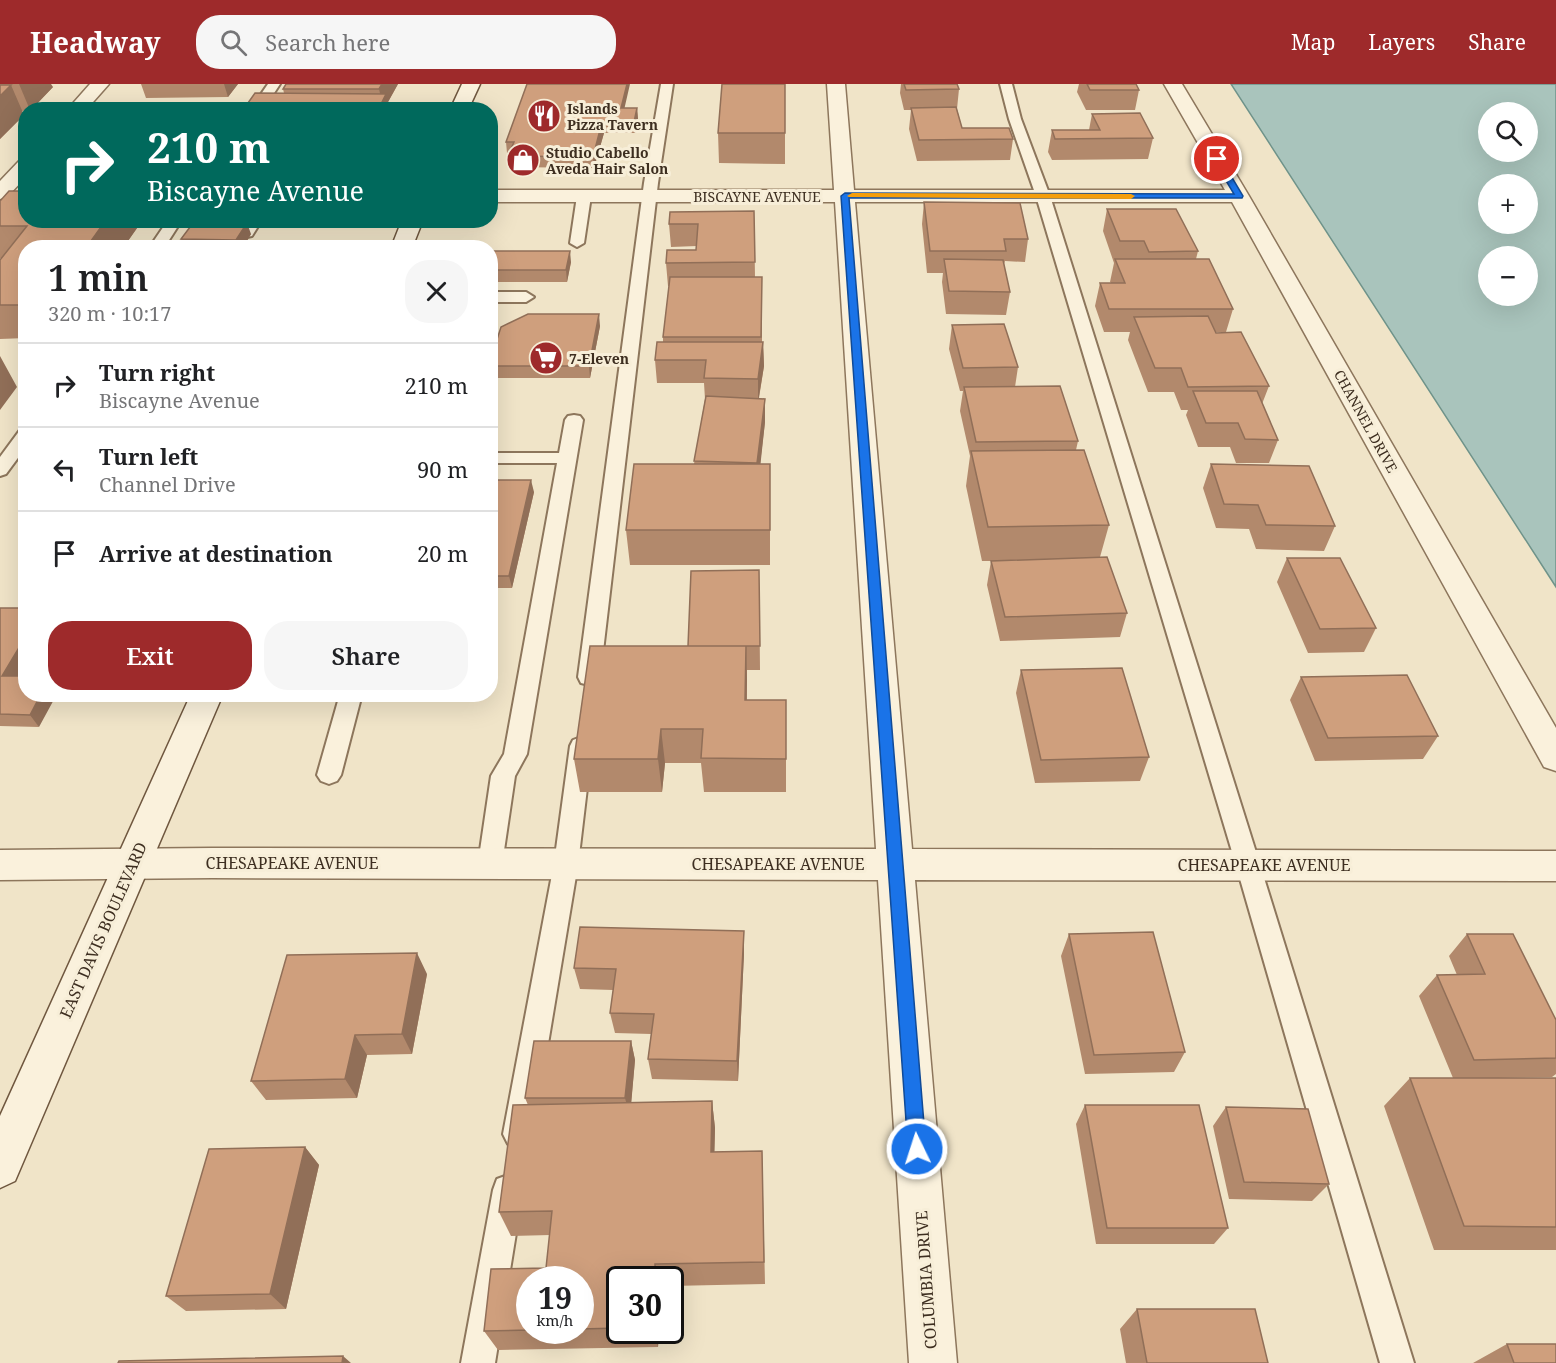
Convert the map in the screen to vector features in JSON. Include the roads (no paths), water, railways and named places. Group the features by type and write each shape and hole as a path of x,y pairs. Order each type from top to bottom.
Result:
{"street":[{"path":"83,102 100,84"},
{"path":"463,102 471,84"},
{"name":"COLUMBIA DRIVE","path":"837,84 933,1363"},
{"name":"CHANNEL DRIVE","path":"1173,84 1239,196 1556,758"},
{"path":"0,194 18,174"},
{"path":"0,194 18,195"},
{"name":"BISCAYNE AVENUE","path":"498,196 1239,196"},
{"name":"EAST DAVIS BOULEVARD","path":"0,1166 204,702"},
{"name":"CHESAPEAKE AVENUE","path":"0,865 1556,866"}],"lane":[{"path":"262,102 274,84"},
{"path":"587,697 666,84"},
{"path":"1006,84 1015,119 1043,196 1248,865 1397,1363"},
{"path":"577,243 584,196"},
{"path":"498,297 526,297"},
{"path":"490,864 502,776 515,754 574,420"},
{"path":"0,470 18,445"},
{"path":"498,458 567,458"},
{"path":"329,775 349,702"},
{"path":"478,1363 566,864 584,721"}],"water":[{"path":"1231,84 1556,84 1556,587"}],"place":[{"name":"Islands Pizza Tavern","path":"544,116"},
{"name":"Studio Cabello Aveda Hair Salon","path":"523,160"},
{"name":"7-Eleven","path":"546,358"}]}
